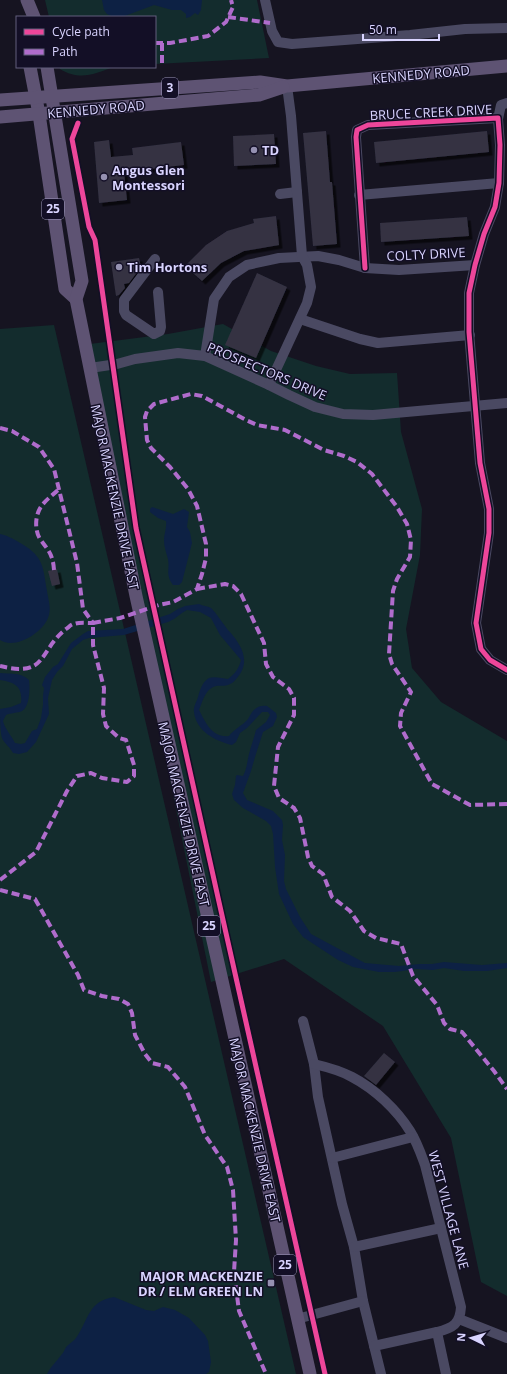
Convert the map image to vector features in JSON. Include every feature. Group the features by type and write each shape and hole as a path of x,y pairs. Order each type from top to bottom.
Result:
{"main road":[{"path":"26,7 33,16"},
{"name":"KENNEDY ROAD","path":"0,117 259,95 287,86 507,66"},
{"name":"MAJOR MACKENZIE DRIVE EAST","path":"30,68 39,114 65,288 76,299"},
{"name":"MAJOR MACKENZIE DRIVE EAST","path":"47,68 82,281 76,299 136,596 310,1374"},
{"name":"KENNEDY ROAD","path":"0,100 260,82 287,86"}],"street":[{"path":"265,0 272,31 278,42 292,44 410,35 465,29 507,28"},
{"path":"269,384 307,303 310,287 307,265 302,256 287,86"},
{"path":"498,118 501,105 507,103"},
{"name":"BRUCE CREEK DRIVE","path":"365,268 356,137 358,130 368,125 498,118 500,145 499,183 495,207 484,234 469,293 469,332 480,463 490,509 489,533 476,623 477,634 481,649 490,660 507,670"},
{"path":"359,195 499,183"},
{"path":"280,194 297,192"},
{"name":"COLTY DRIVE","path":"205,356 214,298 229,277 247,265 279,258 318,256 332,258 365,268 399,270 475,265"},
{"path":"154,259 124,300 123,305 126,316 154,334 160,331 161,327 158,292"},
{"path":"300,319 360,339 378,343 470,335"},
{"name":"PROSPECTORS DRIVE","path":"90,368 117,364 135,359 178,353 205,356 269,384 315,407 343,414 373,415 507,403"},
{"path":"303,1021 314,1064 318,1097 354,1247 363,1301 381,1374"},
{"name":"WEST VILLAGE LANE","path":"314,1064 351,1076 366,1086 397,1113 413,1137 425,1165 441,1228 460,1307 459,1319"},
{"path":"332,1158 413,1137"},
{"path":"354,1247 441,1228"},
{"path":"297,1318 363,1301"},
{"path":"374,1346 437,1332 449,1328 459,1319 507,1338"},
{"path":"437,1332 446,1374"}],"green space":[{"path":"45,0 257,0 269,58 156,64 156,16 49,16"},
{"path":"111,68 87,75 74,75 60,69"},
{"path":"223,324 271,351 316,366 350,374 397,373 401,432 422,509 420,555 406,629 412,668 441,702 507,741 507,1296 481,1282 451,1138 383,1026 284,959 211,982 82,345 168,334"},
{"path":"54,325 296,1374 0,1374 0,329"}],"water":[{"path":"102,0 202,0 201,10 198,15 195,13 186,18 186,14 181,10 172,10 154,5 125,16 112,16 107,14 104,10"},
{"path":"152,507 173,514 184,509 189,512 187,527 190,532 192,543 182,582 179,585 173,585 168,575 168,559 164,543 166,521 158,518 150,512"},
{"path":"0,534 22,544 39,559 43,569 50,611 45,624 40,629 27,638 13,643 6,643 0,640"},
{"path":"199,604 211,608 215,612 238,643 244,660 244,666 241,672 233,682 225,686 213,687 205,696 199,710 210,729 218,735 229,736 248,719 253,711 258,707 267,706 276,713 277,717 273,726 263,732 243,793 247,800 273,811 282,820 282,840 285,855 284,881 286,889 300,917 311,934 365,963 399,966 444,962 482,965 507,963 507,968 487,971 464,971 444,968 433,970 416,969 395,972 379,972 353,967 338,960 303,937 293,924 279,894 271,826 266,821 243,808 234,800 232,794 236,776 243,776 245,771 256,730 266,722 270,715 268,712 262,712 247,728 240,733 236,742 232,745 219,741 207,734 198,725 196,719 194,708 203,684 209,678 213,677 228,679 236,671 241,660 220,635 211,618 200,612 187,610 168,622 124,635 89,638 83,640 72,649 63,666 52,680 48,698 49,714 36,742 27,752 19,754 13,753 4,742 1,734 0,709 21,703 21,693 14,684 0,680 0,673 19,675 26,677 29,680 29,697 25,709 20,712 6,715 3,721 15,743 25,743 32,731 37,729 41,718 44,688 42,685 45,677 53,667 58,664 71,643 88,631 123,629 170,614 185,606"},
{"path":"114,1297 146,1310 154,1311 163,1307 175,1310 189,1318 205,1335 208,1341 211,1362 209,1372 206,1374 47,1374 66,1347 76,1338 94,1307 105,1299"}],"building":[{"path":"326,131 337,244 313,246 303,133"},
{"path":"487,131 489,152 376,163 374,142"},
{"name":"TD","path":"274,134 276,164 234,166 233,136"},
{"path":"109,140 111,157 133,155 132,148 181,142 184,165 124,172 127,200 99,203 94,142"},
{"path":"276,216 279,245 244,251 221,263 202,281 185,266 206,245 227,231 254,223 253,219"},
{"path":"467,217 469,236 381,242 380,223"},
{"path":"139,258 141,267 129,283 124,284 125,288 119,295 116,296 111,262"},
{"path":"257,273 287,287 256,358 225,345"},
{"path":"57,569 60,584 52,586 48,571"},
{"path":"384,1053 395,1062 376,1085 364,1076"}],"marked path":[{"path":"156,43 170,43 208,36 226,22 233,7 231,0"},
{"path":"228,17 270,23"},
{"path":"162,43 162,63"},
{"path":"0,880 36,852 67,791 77,776 91,773 102,778 127,782 134,776 134,765 126,740 119,738 106,726 103,714 104,688 93,645 93,623 120,618 173,602 197,589 206,558 206,544 197,506 188,489 170,467 151,448 147,440 145,417 147,411 154,404 191,394 202,396 257,425 285,430 324,450 344,456 357,462 372,474 397,507 407,524 411,540 410,557 397,579 393,591 389,654 392,664 411,692 401,713 400,726 432,784 470,805 507,804"},
{"path":"0,428 12,431 39,447 54,469 77,563 83,609 93,623 78,623 71,625 57,637 35,665 27,668 15,669 0,666"},
{"path":"54,570 50,553 38,535 36,521 40,508 59,489"},
{"path":"197,589 225,584 233,586 241,594 264,643 266,664 273,677 289,689 294,698 294,715 278,747 274,786 279,798 294,808 300,818 308,857 312,866 323,874 332,897 350,911 364,931 376,938 401,944 413,976 437,1005 444,1023 450,1029 462,1032 507,1089"},
{"path":"0,890 35,899 78,975 84,990 102,996 119,999 128,1004 132,1013 135,1035 145,1054 152,1063 168,1067 185,1087 205,1135 227,1167 233,1190 236,1240 234,1272 239,1311 266,1374"}],"cycle path":[{"path":"365,268 356,137 357,130 368,125 498,118 500,145 499,183 495,207 484,234 469,293 469,332 480,463 489,509 489,533 476,623 481,649 490,660 507,670"},
{"path":"78,123 72,139 89,227 95,240 136,528 325,1374"}],"place":[{"name":"TD","path":"254,150"},
{"name":"Angus Glen Montessori","path":"104,177"},
{"name":"Tim Hortons","path":"119,267"},
{"name":"MAJOR MACKENZIE DR / ELM GREEN LN","path":"271,1283"}]}
